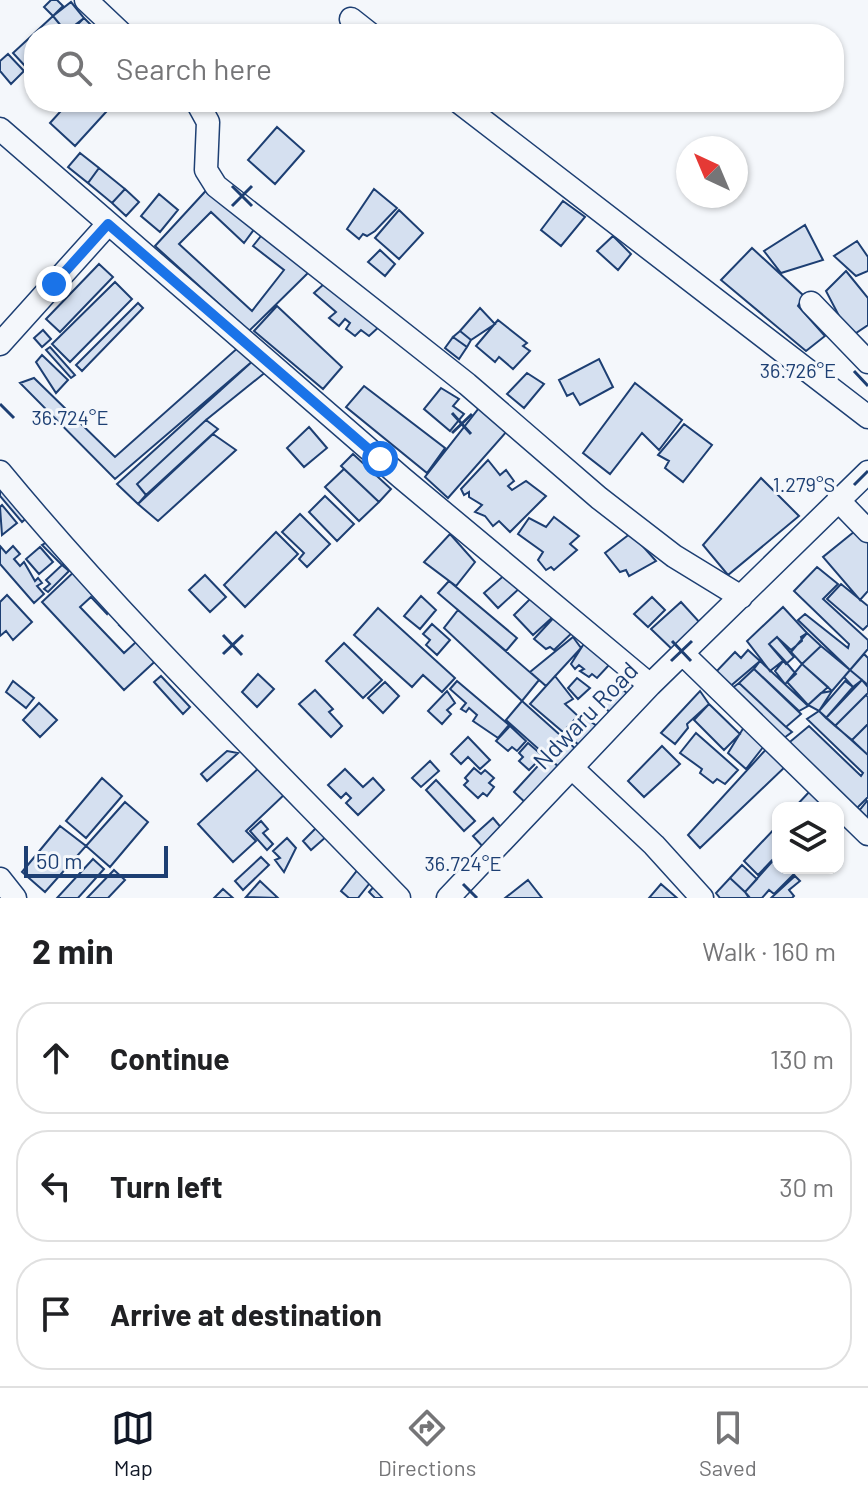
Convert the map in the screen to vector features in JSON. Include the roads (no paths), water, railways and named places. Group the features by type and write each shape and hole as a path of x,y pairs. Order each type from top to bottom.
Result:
{"street":[{"path":"86,0 111,24"},
{"path":"351,19 357,24"},
{"path":"202,112 208,122 206,170 216,186 467,384 599,498 674,556 741,597"},
{"path":"472,112 868,417"},
{"path":"0,129 402,478 650,685"},
{"path":"0,344 108,224"},
{"path":"811,303 868,362"},
{"path":"0,472 128,617 399,898"},
{"name":"Ndwaru Road","path":"448,898 650,685 868,472"},
{"path":"838,500 868,531"},
{"path":"683,654 868,834"},
{"path":"572,768 654,845 702,898"},
{"path":"0,879 15,898"}]}
